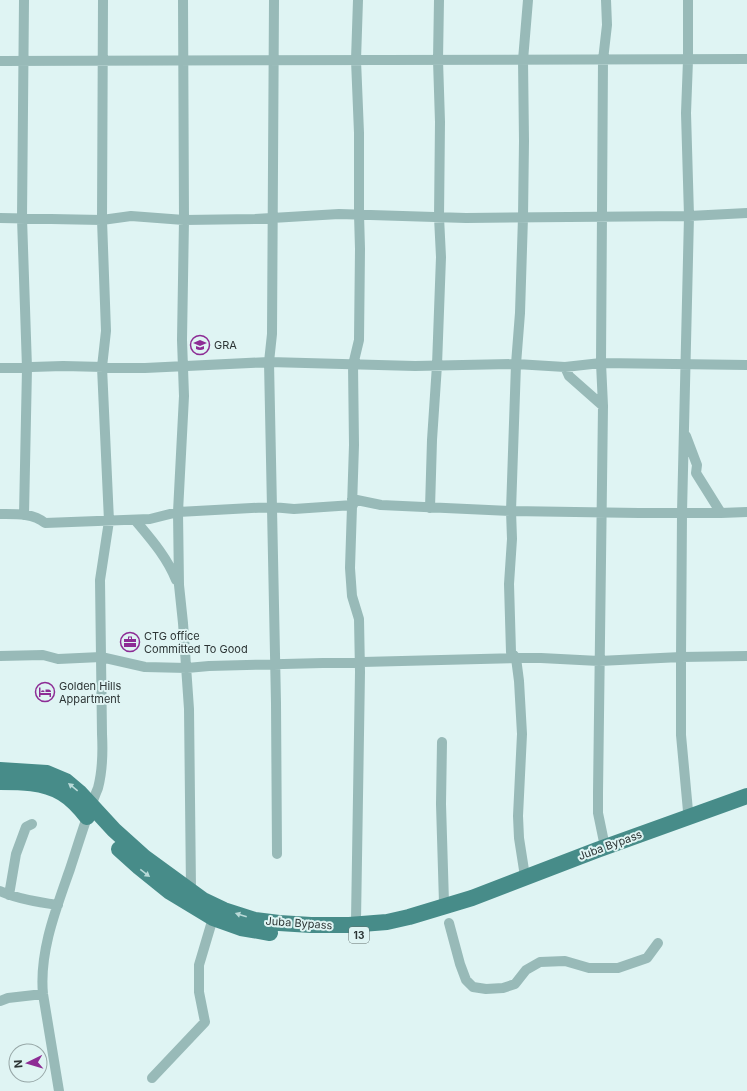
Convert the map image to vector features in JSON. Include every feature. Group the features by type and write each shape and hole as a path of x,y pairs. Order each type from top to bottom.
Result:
{"main road":[{"name":"Juba Bypass","path":"0,770 47,773 66,781 79,792 114,830 144,857 181,885 210,904 255,920 311,925 349,925 387,922 409,917 472,898 597,850 747,796"},
{"name":"Juba Bypass","path":"0,782 27,782 62,793 138,867 170,892 213,918 241,928 279,934 328,936 370,934 402,929 479,907 616,854 747,806"}],"street":[{"path":"24,0 22,218 27,368 24,515"},
{"path":"59,1091 41,980 45,954 58,905 98,788 103,767 100,580 109,521 102,367 106,331 102,220 102,0"},
{"path":"183,0 184,396 178,512 179,585 187,668 190,767 191,889"},
{"path":"274,0 272,334 269,362 277,854"},
{"path":"356,921 360,663 359,618 352,596 350,568 353,502 353,365 359,340 359,133 356,60 358,0"},
{"path":"430,508 441,257 438,60 439,0"},
{"path":"524,870 519,838 518,806 522,734 519,680 516,658 511,652 509,584 512,539 511,511 516,364 520,313 523,217 523,60 528,0"},
{"path":"604,842 598,813 603,406 601,363 603,60 607,25 606,0"},
{"path":"688,0 686,113 689,216 682,513 681,657 681,735 688,811"},
{"path":"0,61 747,59"},
{"path":"0,218 102,220 131,216 184,220 272,219 319,215 359,214 440,217 523,217 689,216 747,213"},
{"path":"0,368 63,366 183,367 269,362 415,366 516,364 565,367 601,363 747,365"},
{"path":"565,367 569,376 603,406"},
{"path":"684,434 686,434 697,466 696,473 721,513"},
{"path":"0,514 24,515 40,518 45,523 109,521 150,519 178,512 272,507 294,509 353,502 430,508 511,511 682,513 747,512"},
{"path":"135,520 172,569 179,585"},
{"path":"0,656 44,656 58,659 101,657 145,667 187,668 209,666 516,658 599,661 681,657 747,656"},
{"path":"442,742 441,804 444,904"},
{"path":"32,824 26,827 16,854 5,893 38,902 58,905"},
{"path":"152,1078 205,1022 199,992 199,966 213,918"},
{"path":"449,924 466,980 473,987 486,989 503,988 515,984 526,970 540,962 565,961 589,968 618,968 647,958 658,943"},
{"path":"0,1001 8,998 43,994"}],"place":[{"name":"GRA","path":"200,345"},
{"name":"CTG office Committed To Good","path":"130,642"},
{"name":"Golden Hills Appartment","path":"45,692"}]}
